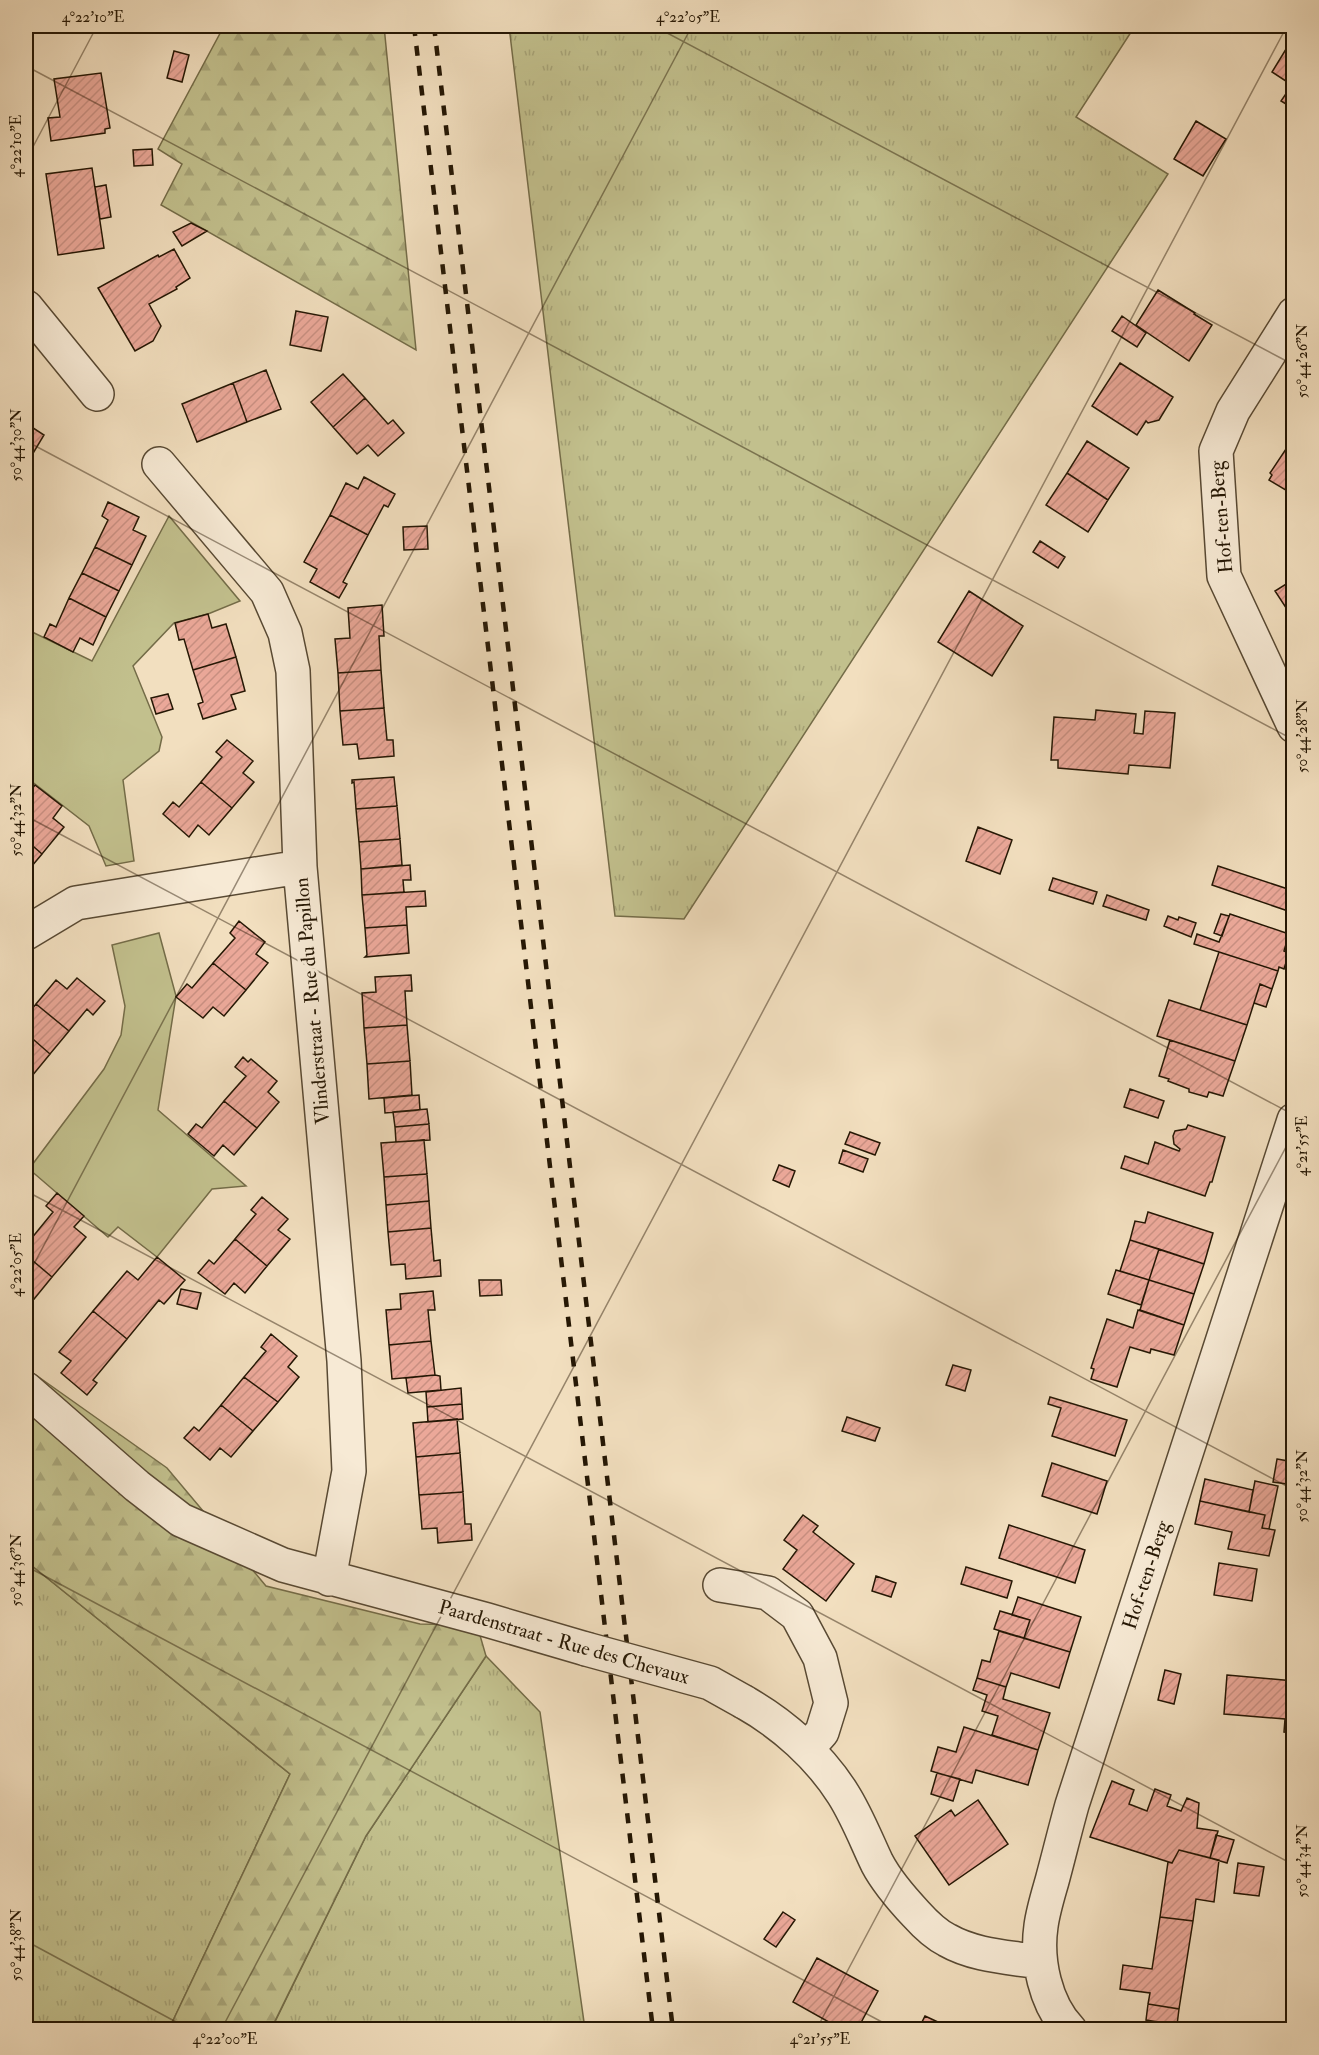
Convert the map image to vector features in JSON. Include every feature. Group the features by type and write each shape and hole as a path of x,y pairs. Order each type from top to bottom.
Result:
{"street":[{"path":"26,307 97,394"},
{"name":"Hof-ten-Berg","path":"1293,314 1233,411 1216,451 1224,576 1293,726"},
{"name":"Vlinderstraat - Rue du Papillon","path":"159,464 267,592 285,633 292,671 300,867 344,1361 349,1471 329,1579"},
{"path":"26,933 76,903 300,867"},
{"name":"Hof-ten-Berg","path":"1070,2030 1053,2005 1039,1962 1041,1926 1072,1805 1293,1120"},
{"name":"Paardenstraat - Rue des Chevaux","path":"26,1389 137,1486 181,1520 284,1566 444,1608 710,1683 765,1713 807,1749 842,1792 878,1865 895,1892 925,1923 961,1948 1039,1962"},
{"path":"720,1585 768,1593 797,1615 820,1658 831,1703 822,1732 807,1749"}],"green space":[{"path":"224,26 384,26 416,350 161,205 182,164 158,149"},
{"path":"509,26 1135,26 1076,117 1168,174 684,919 615,916"},
{"path":"169,516 240,601 208,614 174,623 133,666 162,737 159,751 123,780 134,861 106,866 89,826 26,777 26,629 92,661"},
{"path":"159,933 176,996 158,1110 246,1186 212,1189 157,1257 118,1227 108,1237 29,1169 104,1069 121,1035 125,1006 112,945"},
{"path":"26,1368 167,1468 266,1586 420,1624 477,1625 486,1656 366,1836 271,2029 169,2029 290,1774 26,1561"},
{"path":"26,1561 290,1774 169,2029 26,2029"},
{"path":"486,1656 540,1712 585,2029 271,2030 366,1836"}],"building":[{"path":"1291,41 1294,42 1294,109 1281,101 1292,85 1272,72"},
{"path":"174,51 189,55 182,82 167,78"},
{"path":"101,73 110,128 105,129 105,133 51,141 48,118 60,117 54,79"},
{"path":"1196,121 1226,139 1203,176 1174,159"},
{"path":"152,149 153,165 134,166 133,150"},
{"path":"92,168 104,248 58,255 46,174"},
{"path":"106,185 111,217 100,219 95,187"},
{"path":"191,223 207,231 182,246 173,232"},
{"path":"174,249 190,278 176,287 177,289 149,304 161,326 153,341 135,351 98,288 158,255 159,257"},
{"path":"1158,290 1212,325 1189,361 1136,325"},
{"path":"296,311 328,317 321,351 290,345"},
{"path":"1122,316 1146,333 1137,347 1112,331"},
{"path":"1120,363 1173,397 1159,420 1148,423 1146,421 1137,435 1092,406"},
{"path":"266,370 281,409 247,422 233,383"},
{"path":"343,374 365,398 333,427 311,402"},
{"path":"233,383 247,422 197,442 182,404"},
{"path":"365,398 388,424 393,420 404,433 378,456 368,445 357,454 333,427"},
{"path":"26,417 31,421 33,418 30,426 44,435 26,465"},
{"path":"1087,441 1129,468 1108,500 1067,473"},
{"path":"1290,443 1294,445 1294,495 1269,480 1272,475 1270,473"},
{"path":"1067,473 1108,500 1088,532 1046,505"},
{"path":"364,477 395,494 388,507 384,505 368,535 330,515 346,483 358,489"},
{"path":"108,502 139,517 133,530 146,536 132,565 95,547 108,520 102,516"},
{"path":"330,515 368,535 343,582 347,584 339,598 310,582 317,569 304,562"},
{"path":"427,526 428,549 404,550 403,527"},
{"path":"1040,541 1065,557 1058,568 1033,552"},
{"path":"95,547 132,565 119,591 82,573"},
{"path":"82,573 119,591 106,617 69,598"},
{"path":"1294,579 1294,620 1275,591"},
{"path":"969,591 1023,626 992,676 938,642"},
{"path":"69,598 106,617 93,645 80,638 73,652 44,637 50,624 56,627"},
{"path":"382,605 384,636 379,636 381,670 338,673 335,639 350,638 348,608"},
{"path":"208,614 212,628 226,624 236,657 193,670 184,639 179,640 175,623"},
{"path":"236,657 245,691 231,695 236,709 203,719 198,704 203,702 193,670"},
{"path":"381,670 384,708 340,711 338,673"},
{"path":"168,694 173,709 156,714 151,698"},
{"path":"384,708 387,740 393,740 394,756 359,759 357,744 343,745 340,711"},
{"path":"1096,710 1136,714 1134,733 1143,734 1145,711 1175,713 1170,768 1129,765 1128,774 1058,768 1058,760 1051,760 1054,717 1095,720"},
{"path":"227,740 253,761 243,773 254,782 232,808 201,782 222,757 216,752"},
{"path":"394,777 397,806 356,809 352,780"},
{"path":"201,782 232,808 209,835 198,825 189,837 163,814 173,802 179,807"},
{"path":"35,785 62,806 53,818 64,827 42,854 26,840 26,807 30,802 26,796"},
{"path":"397,806 400,839 359,842 356,809"},
{"path":"978,827 1012,840 1000,874 966,861"},
{"path":"400,839 402,865 361,869 359,842"},
{"path":"26,840 42,854 26,873"},
{"path":"410,865 411,880 403,880 404,892 362,895 361,869"},
{"path":"1218,866 1294,891 1288,911 1212,885"},
{"path":"1053,878 1097,892 1093,904 1049,890"},
{"path":"425,891 426,906 406,907 407,925 365,928 362,895"},
{"path":"1107,895 1149,910 1146,920 1103,906"},
{"path":"1221,914 1229,916 1222,936 1214,933"},
{"path":"1230,914 1289,934 1284,951 1289,953 1284,969 1279,967 1278,971 1194,944 1197,934 1219,942"},
{"path":"1168,916 1196,923 1191,937 1164,926"},
{"path":"239,921 265,942 256,954 268,963 246,990 213,963 235,938 230,933"},
{"path":"407,925 409,953 365,957 367,955 365,928"},
{"path":"1219,952 1278,971 1272,989 1260,984 1247,1025 1200,1010"},
{"path":"213,963 246,990 224,1016 213,1007 203,1018 176,997 187,984 192,988"},
{"path":"411,975 412,991 405,991 407,1025 364,1028 362,993 376,992 375,977"},
{"path":"77,978 105,1001 93,1015 87,1009 69,1031 36,1004 56,980 67,989"},
{"path":"1260,984 1272,989 1266,1007 1254,1003"},
{"path":"1169,1000 1247,1025 1235,1061 1157,1036"},
{"path":"36,1004 69,1031 50,1054 26,1033 26,1016"},
{"path":"407,1025 410,1061 367,1064 364,1028"},
{"path":"26,1033 50,1054 32,1076 26,1071"},
{"path":"1170,1040 1235,1061 1223,1096 1209,1092 1207,1097 1189,1092 1189,1089 1159,1076"},
{"path":"243,1057 248,1062 251,1059 277,1081 268,1092 279,1102 257,1128 224,1101 246,1076 235,1067"},
{"path":"410,1061 412,1095 369,1099 367,1064"},
{"path":"1130,1089 1164,1101 1158,1118 1124,1107"},
{"path":"419,1095 420,1110 385,1113 384,1098"},
{"path":"224,1101 257,1128 234,1155 223,1145 214,1156 188,1134 196,1124 202,1128"},
{"path":"427,1109 429,1124 395,1127 393,1112"},
{"path":"429,1124 430,1140 396,1142 395,1127"},
{"path":"1188,1125 1225,1137 1212,1182 1205,1196 1121,1168 1125,1156 1148,1164 1155,1142 1179,1151 1180,1149 1174,1144 1173,1136 1175,1131 1186,1129"},
{"path":"850,1132 880,1143 875,1155 845,1144"},
{"path":"424,1140 427,1174 384,1177 381,1143"},
{"path":"843,1150 868,1159 863,1172 839,1163"},
{"path":"779,1165 795,1171 789,1187 773,1180"},
{"path":"427,1174 429,1201 386,1205 384,1177"},
{"path":"57,1193 84,1216 74,1227 86,1237 52,1277 26,1255 26,1245 53,1212 46,1206"},
{"path":"262,1197 288,1219 278,1230 290,1239 267,1266 235,1239 256,1214 251,1210"},
{"path":"429,1201 431,1228 388,1232 386,1205"},
{"path":"1148,1212 1213,1233 1204,1264 1130,1240 1135,1221 1145,1223"},
{"path":"431,1228 434,1261 440,1260 441,1276 406,1279 405,1264 391,1265 388,1232"},
{"path":"235,1239 267,1266 245,1293 234,1283 225,1294 198,1273 209,1260 214,1264"},
{"path":"1130,1240 1159,1249 1149,1280 1120,1271"},
{"path":"1159,1249 1204,1264 1194,1294 1149,1280"},
{"path":"26,1255 52,1277 26,1309"},
{"path":"157,1257 185,1280 164,1304 159,1300 127,1339 93,1311 127,1271 138,1280"},
{"path":"1116,1270 1149,1280 1141,1305 1108,1294"},
{"path":"479,1280 501,1280 502,1295 480,1296"},
{"path":"1149,1280 1194,1294 1184,1325 1140,1310"},
{"path":"181,1289 201,1293 197,1309 177,1304"},
{"path":"433,1291 435,1310 428,1310 431,1341 389,1345 386,1310 401,1309 400,1294"},
{"path":"1138,1310 1184,1325 1174,1355 1151,1349 1150,1353 1130,1347 1117,1387 1091,1379 1094,1369 1091,1368 1107,1319 1133,1328"},
{"path":"93,1311 127,1339 93,1380 97,1383 87,1395 61,1373 71,1361 59,1352"},
{"path":"271,1334 297,1356 288,1367 299,1377 278,1402 244,1377 266,1351 261,1347"},
{"path":"431,1341 435,1375 392,1379 389,1345"},
{"path":"953,1365 971,1370 965,1391 946,1385"},
{"path":"440,1376 441,1390 408,1393 406,1378"},
{"path":"244,1377 278,1402 253,1431 221,1405"},
{"path":"461,1388 462,1404 427,1407 426,1392"},
{"path":"1050,1397 1127,1420 1115,1456 1052,1436 1061,1408 1048,1404"},
{"path":"1290,1398 1294,1399 1294,1436 1286,1435"},
{"path":"462,1404 463,1419 428,1422 427,1407"},
{"path":"221,1405 253,1431 231,1457 220,1448 210,1460 184,1438 194,1427 199,1431"},
{"path":"847,1417 880,1428 875,1441 842,1431"},
{"path":"457,1419 460,1453 416,1457 413,1423"},
{"path":"460,1453 463,1492 419,1495 416,1457"},
{"path":"1277,1459 1294,1462 1294,1485 1273,1482"},
{"path":"1052,1463 1107,1481 1097,1514 1042,1496"},
{"path":"1205,1479 1253,1490 1249,1512 1200,1501"},
{"path":"1255,1481 1278,1486 1269,1529 1262,1528 1265,1515 1249,1512"},
{"path":"463,1492 465,1524 471,1524 472,1540 438,1543 437,1528 422,1529 419,1495"},
{"path":"1200,1501 1265,1515 1262,1528 1275,1530 1269,1556 1228,1549 1232,1532 1195,1524"},
{"path":"803,1515 818,1526 813,1532 854,1564 826,1601 783,1569 797,1550 784,1540"},
{"path":"1009,1525 1085,1550 1075,1583 999,1558"},
{"path":"1219,1563 1257,1569 1252,1601 1214,1595"},
{"path":"966,1567 1012,1581 1007,1598 961,1584"},
{"path":"876,1576 896,1583 891,1597 872,1591"},
{"path":"1018,1597 1081,1617 1070,1652 1024,1638 1030,1620 1012,1615"},
{"path":"1000,1611 1030,1620 1024,1638 994,1629"},
{"path":"999,1631 1070,1652 1059,1688 1011,1673 1006,1687 977,1678 982,1660 990,1662"},
{"path":"1165,1670 1181,1674 1174,1704 1158,1700"},
{"path":"1227,1675 1294,1681 1294,1733 1284,1732 1285,1719 1224,1714"},
{"path":"977,1678 1006,1687 1003,1699 1050,1713 1038,1750 992,1735 998,1716 982,1711 987,1695 973,1690"},
{"path":"964,1727 1038,1750 1028,1785 976,1770 972,1783 931,1771 938,1747 956,1752"},
{"path":"937,1773 960,1779 953,1801 931,1794"},
{"path":"1112,1781 1134,1790 1129,1804 1147,1811 1155,1789 1171,1795 1167,1806 1181,1811 1187,1798 1199,1803 1197,1828 1218,1831 1210,1858 1179,1850 1172,1863 1090,1837"},
{"path":"978,1800 1008,1844 949,1885 915,1836 951,1810 955,1816"},
{"path":"1216,1835 1234,1840 1227,1863 1210,1858"},
{"path":"1179,1850 1219,1860 1214,1902 1196,1899 1193,1921 1160,1917 1168,1862 1172,1863"},
{"path":"1238,1863 1264,1867 1259,1896 1234,1893"},
{"path":"783,1912 795,1920 776,1947 764,1939"},
{"path":"1160,1917 1193,1921 1179,2009 1148,2004 1150,1993 1120,1989 1123,1965 1152,1969"},
{"path":"817,1958 878,1991 857,2030 843,2030 793,2002"},
{"path":"1148,2004 1179,2009 1177,2025 1146,2020"},
{"path":"925,2016 955,2030 918,2030"}],"railway":[{"path":"414,26 653,2030"},
{"path":"434,26 673,2030"}]}
